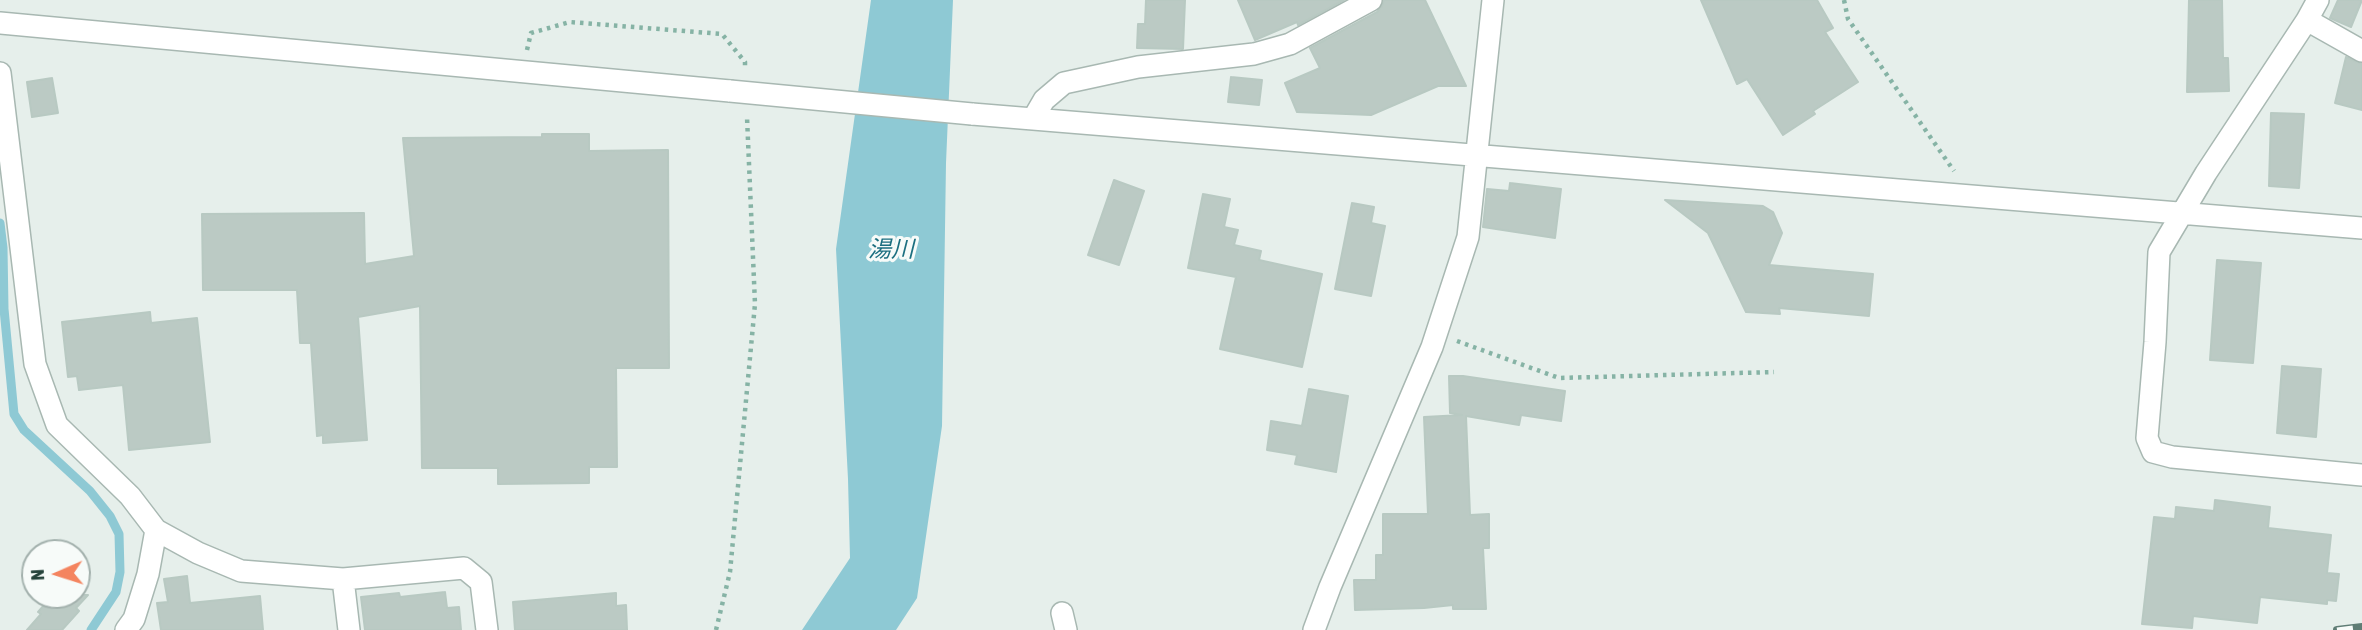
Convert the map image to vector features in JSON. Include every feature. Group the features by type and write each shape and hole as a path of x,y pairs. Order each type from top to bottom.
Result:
{"street":[{"path":"1033,119 1044,100 1064,83 1138,67 1254,54 1290,44 1371,0"},
{"path":"1314,630 1329,587 1436,334 1468,237 1493,0"},
{"path":"2318,0 2159,252 2147,438 2153,452 2172,457 2352,474"},
{"path":"2307,20 2362,51"},
{"path":"0,23 972,114 2362,228"},
{"path":"0,73 35,365 57,425 130,496 156,530 198,554 241,571 343,579 464,568 481,582 487,630"},
{"path":"126,630 134,619 148,574 156,530"},
{"path":"343,579 349,630"}],"path":[{"path":"1844,0 1848,19 1970,195"},
{"path":"521,71 531,33 570,22 722,34 745,62 745,75"},
{"path":"716,630 730,572 755,304 747,116"},
{"path":"1436,334 1559,378 1774,372"}],"water":[{"name":"湯川","path":"871,0 953,0 946,163 942,426 917,598 896,630 802,630 850,558 836,249"}],"building":[{"path":"1146,0 1185,0 1183,49 1137,48 1138,24 1145,24"},
{"path":"1238,0 1344,0 1298,25 1297,22 1255,40"},
{"path":"1384,0 1425,0 1466,86 1438,86 1371,115 1297,112 1285,83 1320,68 1310,48 1377,12"},
{"path":"1701,0 1817,0 1833,28 1825,32 1858,82 1813,111 1815,114 1783,135 1747,79 1737,84"},
{"path":"2189,0 2222,0 2223,58 2228,58 2229,91 2187,92"},
{"path":"2338,0 2362,0 2351,27 2330,18"},
{"path":"2346,57 2362,64 2362,110 2335,103"},
{"path":"1231,77 1262,80 1259,105 1228,102"},
{"path":"52,78 58,113 32,117 27,82"},
{"path":"2271,113 2304,114 2299,188 2269,186"},
{"path":"542,134 589,134 589,151 668,150 669,368 616,368 617,467 589,467 589,483 498,484 498,468 422,468 420,306 358,317 367,440 323,443 323,435 317,436 311,343 300,343 297,290 203,290 202,214 364,213 365,264 414,256 403,138 542,137"},
{"path":"1114,180 1144,191 1119,265 1088,255"},
{"path":"1510,183 1561,189 1555,238 1483,227 1487,189 1509,191"},
{"path":"1203,194 1230,199 1224,227 1238,230 1234,245 1261,251 1259,260 1322,274 1302,367 1220,349 1236,277 1188,268"},
{"path":"1665,200 1763,206 1773,212 1782,233 1769,265 1873,274 1869,316 1779,308 1780,314 1746,312 1708,233"},
{"path":"1352,203 1374,207 1371,223 1385,226 1371,296 1335,289"},
{"path":"2217,260 2261,263 2253,363 2210,360"},
{"path":"150,312 151,323 197,318 210,442 129,450 123,385 79,390 77,376 68,377 62,322"},
{"path":"2282,366 2321,369 2316,437 2277,433"},
{"path":"1449,376 1565,391 1561,421 1521,415 1519,425 1466,416 1470,515 1489,514 1489,548 1483,548 1486,609 1453,609 1453,605 1355,610 1354,580 1376,580 1376,555 1383,555 1383,514 1428,514 1424,417 1462,415 1450,413"},
{"path":"1309,389 1348,396 1336,472 1295,464 1297,455 1267,450 1271,421 1302,426"},
{"path":"2215,500 2270,507 2268,528 2331,535 2327,573 2339,574 2336,601 2327,600 2327,604 2260,597 2257,623 2193,616 2192,628 2142,624 2154,517 2175,519 2176,507 2214,511"},
{"path":"187,576 190,603 260,596 263,630 161,630 157,603 168,602 164,579"},
{"path":"445,592 447,608 459,607 461,630 365,630 361,597 399,593 400,597"},
{"path":"616,593 616,606 626,605 627,630 515,630 513,602"},
{"path":"41,609 79,611 62,630 27,630 41,614 38,612"}],"waterway":[{"path":"0,223 4,309 14,414 24,430 90,491 110,516 119,534 120,572 116,592 91,630"}],"railway":[{"path":"2337,630 2362,627"}]}
